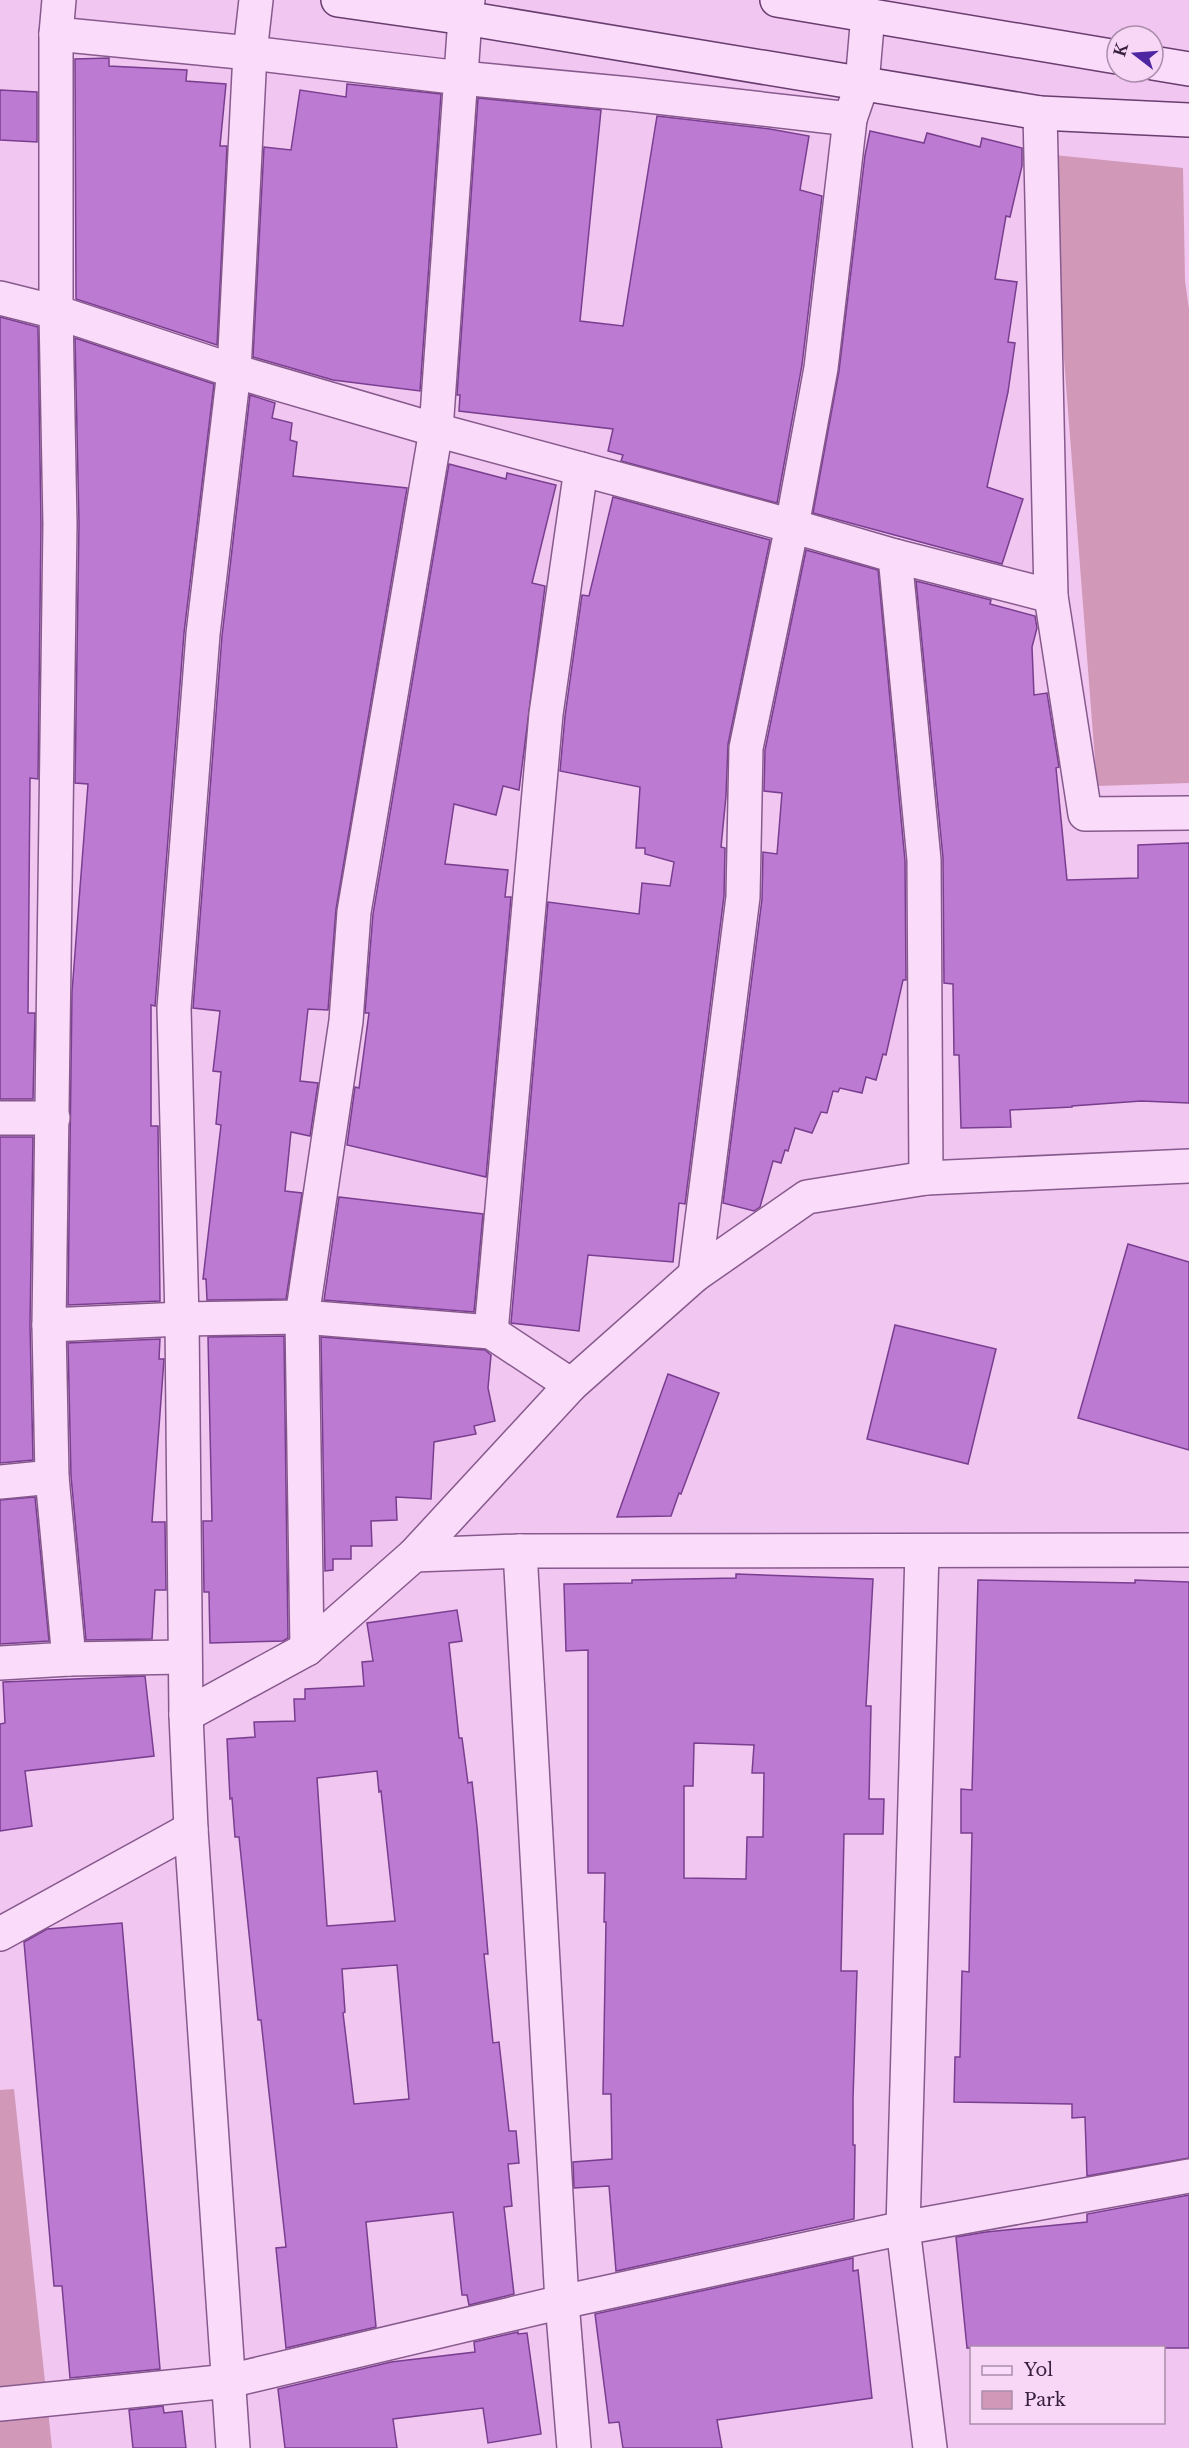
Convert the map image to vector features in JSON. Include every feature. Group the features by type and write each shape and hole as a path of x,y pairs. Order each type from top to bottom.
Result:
{"street":[{"path":"59,0 56,34 56,312 60,536 49,1325 52,1477 69,1659"},
{"path":"233,2448 186,1715 182,1319 174,1008 203,634 234,370 250,53 256,0"},
{"path":"338,0 466,9 862,84 1040,113 1189,120"},
{"path":"777,0 1105,55"},
{"path":"307,1649 302,1317 346,1021 354,912 436,430 466,9"},
{"path":"695,1275 743,897 746,748 792,526 820,368 850,119 862,84 868,14"},
{"path":"56,34 850,119"},
{"path":"1165,65 1189,69"},
{"path":"1040,113 1051,596 1085,814 1189,813"},
{"path":"0,298 56,312 234,370 436,430 895,556 1051,596"},
{"path":"491,1332 546,714 581,469"},
{"path":"895,556 924,860 926,1178"},
{"path":"0,1118 53,1118"},
{"path":"186,1715 307,1649 414,1555 571,1385 695,1275 807,1197 926,1178 1189,1166"},
{"path":"49,1325 302,1317 491,1332 571,1385"},
{"path":"0,1482 52,1477"},
{"path":"414,1555 520,1551 1189,1550"},
{"path":"520,1551 562,2302 574,2448"},
{"path":"922,1551 903,2228 930,2448"},
{"path":"0,1663 184,1657"},
{"path":"0,1934 192,1829"},
{"path":"0,2404 229,2381 562,2302 903,2228 1189,2176"}],"green space":[{"path":"1054,155 1183,168 1185,281 1189,309 1189,783 1097,786 1058,281"},
{"path":"14,2089 52,2448 0,2448 0,2090"}],"building":[{"path":"109,58 109,66 187,70 186,81 226,84 220,146 227,146 217,345 76,299 75,59"},
{"path":"347,84 441,94 420,391 333,380 253,357 264,147 291,150 300,90 346,97"},
{"path":"0,90 37,92 37,142 0,140"},
{"path":"478,98 601,110 580,321 623,326 657,116 770,129 809,136 800,190 822,196 802,365 777,503 621,461 623,455 608,451 613,429 459,411 460,395 457,395"},
{"path":"870,131 924,143 927,133 980,147 982,138 1022,148 1022,166 1010,217 1006,216 995,279 1017,282 1008,342 1015,343 1008,392 987,487 1023,499 1002,564 813,513 839,371 865,155"},
{"path":"0,317 38,327 41,524 38,779 30,778 28,1013 35,1013 33,1099 0,1099"},
{"path":"75,338 214,384 184,633 155,1006 151,1005 151,1126 158,1126 160,1301 68,1305 72,992 88,784 75,783 79,524"},
{"path":"250,395 275,403 272,418 292,423 290,440 297,442 293,476 407,488 336,909 328,1010 308,1009 300,1081 318,1083 310,1136 291,1132 285,1191 302,1193 286,1299 207,1300 206,1279 203,1279 221,1125 216,1124 221,1072 213,1071 220,1011 193,1008 222,636"},
{"path":"449,464 506,479 507,473 556,485 532,583 545,586 519,790 503,786 496,815 454,804 445,864 508,870 505,897 511,897 486,1177 347,1145 355,1087 359,1088 369,1013 365,1013 373,914"},
{"path":"613,497 770,540 728,744 721,847 725,848 724,896 685,1204 679,1203 673,1262 588,1255 579,1331 511,1323 548,902 639,914 642,883 670,886 674,862 645,854 645,848 636,848 640,787 560,771 565,716 582,595 589,596"},
{"path":"806,550 878,570 905,861 906,980 903,980 886,1055 883,1054 876,1080 866,1077 862,1093 840,1088 838,1092 833,1091 827,1113 821,1112 812,1133 795,1128 788,1151 785,1150 781,1163 773,1161 760,1207 754,1211 723,1203 762,899 763,852 777,854 782,793 764,791 765,750"},
{"path":"916,581 991,600 990,604 1035,616 1037,628 1032,647 1034,695 1047,693 1059,767 1056,768 1067,880 1138,878 1138,845 1189,843 1189,1103 1141,1101 1010,1110 1011,1127 961,1128 959,1055 954,1055 953,984 944,983 943,858"},
{"path":"0,1137 33,1137 30,1325 33,1460 0,1463"},
{"path":"339,1197 483,1214 474,1312 324,1300"},
{"path":"1128,1244 1189,1262 1189,1450 1078,1418"},
{"path":"895,1325 996,1349 968,1464 867,1439"},
{"path":"284,1336 288,1638 283,1641 210,1643 209,1592 204,1592 203,1521 212,1521 208,1337"},
{"path":"321,1337 485,1350 491,1355 488,1388 495,1421 474,1426 476,1434 434,1442 431,1499 396,1497 397,1520 371,1521 372,1546 351,1546 351,1559 333,1559 333,1570 325,1571"},
{"path":"160,1339 159,1359 164,1359 152,1522 165,1522 166,1590 155,1590 152,1639 86,1640 71,1476 68,1343"},
{"path":"668,1374 719,1393 671,1516 617,1517"},
{"path":"35,1497 49,1641 0,1644 0,1500"},
{"path":"736,1574 873,1579 866,1706 871,1706 869,1799 884,1799 883,1834 844,1834 841,1971 857,1971 853,2099 854,2219 616,2271 609,2186 574,2188 573,2162 612,2159 611,2094 603,2094 605,1873 588,1873 588,1650 566,1651 564,1584 736,1578","holes":["694,1743 754,1745 752,1773 764,1773 763,1837 747,1837 746,1879 684,1878 684,1786 693,1786"]},
{"path":"978,1580 1189,1582 1189,2158 1087,2176 1085,2117 1072,2118 1072,2104 954,2102 955,2057 960,2057 962,1971 969,1972 972,1833 961,1833 961,1789 972,1790"},
{"path":"457,1610 462,1641 449,1643 459,1738 462,1738 468,1783 472,1782 477,1827 488,1954 484,1954 493,2043 499,2042 509,2131 516,2131 519,2163 508,2164 512,2206 504,2207 514,2294 469,2305 467,2295 462,2295 453,2212 366,2222 376,2327 286,2348 276,2248 286,2247 261,2020 258,2020 239,1837 235,1837 232,1798 230,1799 227,1739 255,1737 254,1722 295,1721 294,1699 305,1699 305,1689 364,1686 362,1662 373,1661 367,1623","holes":["377,1771 395,1921 327,1926 317,1778","397,1965 409,2099 354,2104 343,2013 345,2012 342,1969"]},
{"path":"145,1676 154,1756 25,1771 32,1826 0,1831 0,1724 5,1723 3,1682"},
{"path":"122,1923 160,2369 70,2378 62,2286 54,2286 24,1942 47,1929"},
{"path":"1189,2195 1189,2348 970,2346 967,2348 956,2237 1087,2222 1087,2214"},
{"path":"853,2258 853,2271 858,2270 872,2398 717,2420 722,2448 623,2448 619,2422 609,2423 595,2314"},
{"path":"518,2332 518,2334 527,2333 541,2434 488,2443 483,2408 393,2419 397,2448 285,2448 278,2389 391,2362 475,2352 474,2342"},
{"path":"163,2406 164,2413 182,2411 186,2448 133,2448 129,2410"}]}
